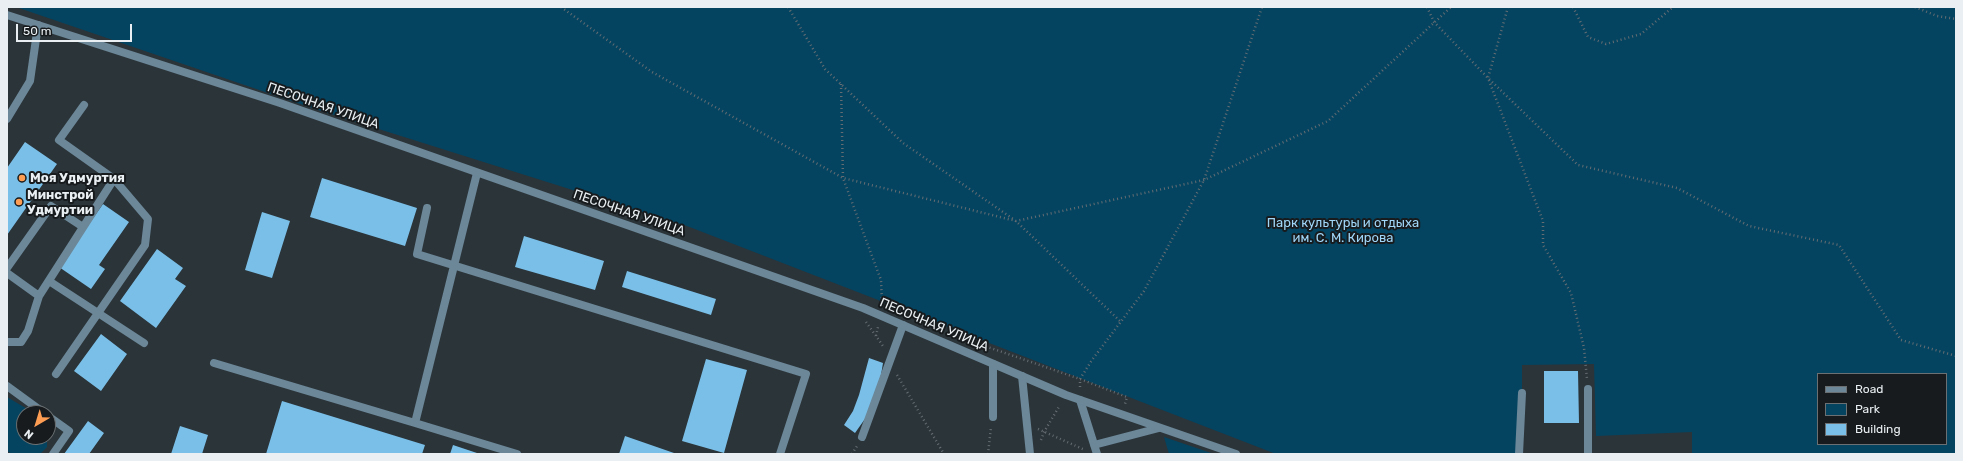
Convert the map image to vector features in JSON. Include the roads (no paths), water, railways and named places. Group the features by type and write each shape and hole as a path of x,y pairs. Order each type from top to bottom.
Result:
{"street":[{"name":"ПЕСОЧНАЯ УЛИЦА","path":"7,15 280,103 862,308 1066,395 1236,454"},
{"path":"7,119 30,81 38,25"},
{"path":"56,374 145,245 148,219 114,179 59,140 84,104"},
{"path":"415,422 477,173"},
{"path":"7,342 21,342 28,331 39,296 114,179"},
{"path":"7,268 51,206 83,227"},
{"path":"427,208 417,254 806,374 780,454"},
{"path":"7,273 39,296"},
{"path":"49,281 99,312 144,343"},
{"path":"862,437 903,325"},
{"path":"214,363 415,422 517,454"},
{"path":"993,364 993,418"},
{"path":"1022,376 1030,454"},
{"path":"7,386 33,405"},
{"path":"1588,390 1588,454"},
{"path":"1518,454 1522,393"},
{"path":"1080,400 1097,454"},
{"path":"53,454 68,431 56,422"},
{"path":"1094,445 1159,428"}],"place":[{"name":"Моя Удмуртия","path":"22,178"},
{"name":"Минстрой Удмуртии","path":"19,202"}],"park label":[{"name":"Парк культуры и отдыха им. С. М. Кирова","path":"1343,230"}]}
